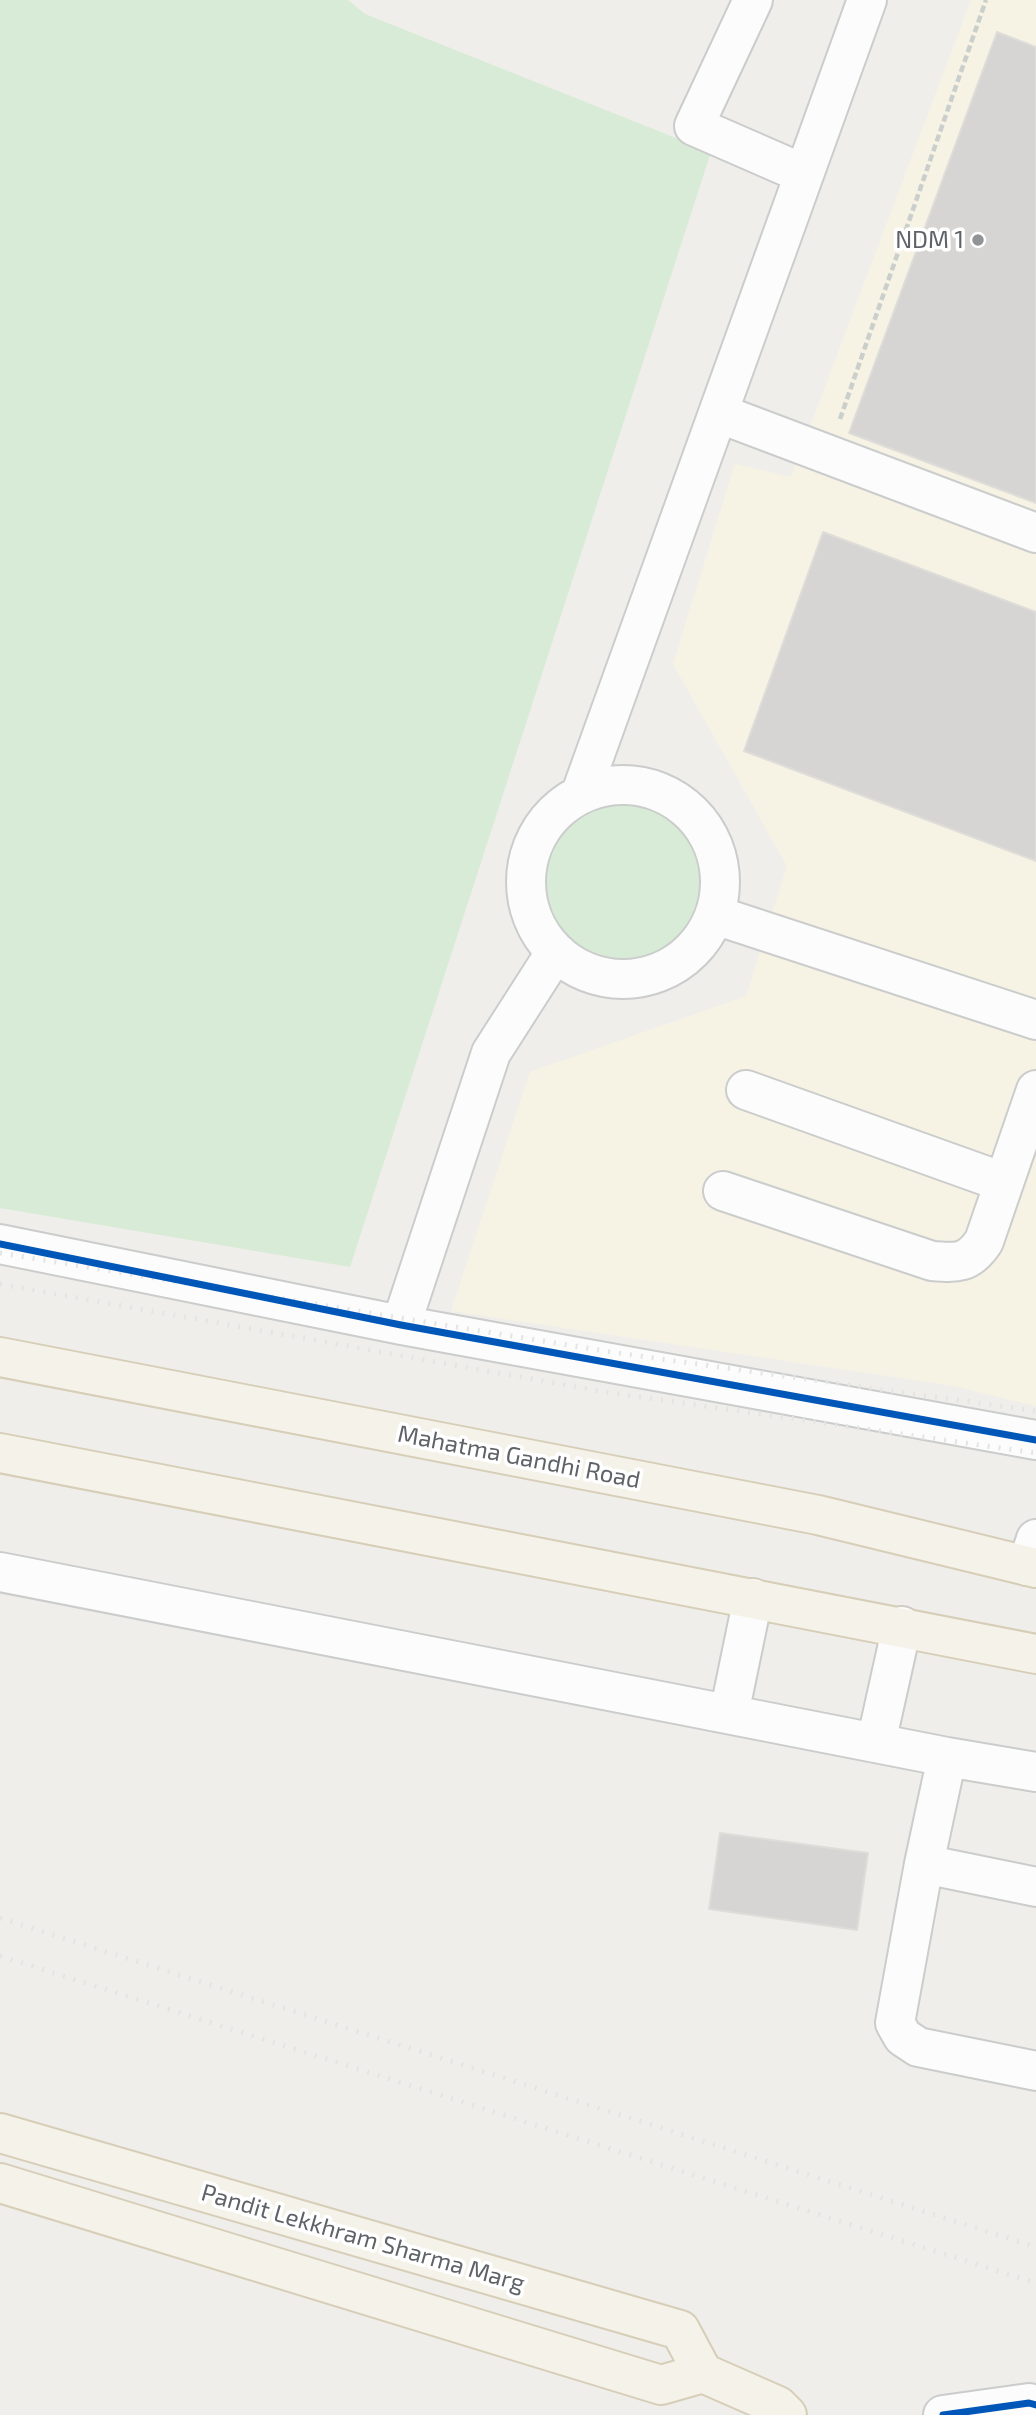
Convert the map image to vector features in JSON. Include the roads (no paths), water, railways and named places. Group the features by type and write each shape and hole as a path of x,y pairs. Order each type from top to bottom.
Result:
{"main road":[{"name":"Mahatma Gandhi Road","path":"0,1357 1033,1558"},
{"path":"0,1453 1036,1654"},
{"name":"Pandit Lekkhram Sharma Marg","path":"0,2133 680,2330 703,2373 661,2385 0,2183"},
{"path":"703,2373 778,2406 787,2415"}],"street":[{"path":"753,0 694,125 804,174"},
{"path":"581,793 867,0"},
{"path":"718,413 1036,533"},
{"path":"617,784 656,790 681,803 711,840 720,877 715,915 693,951 664,971 625,980 590,974 555,953 534,924 525,886 531,849 553,813 581,793 617,784"},
{"path":"715,915 1036,1020"},
{"path":"401,1325 491,1053 555,953"},
{"path":"746,1090 1003,1182"},
{"path":"723,1191 932,1261 955,1263 977,1252 984,1241 1036,1090"},
{"path":"0,1244 401,1325 1036,1440"},
{"path":"0,1572 947,1757 1036,1772"},
{"path":"729,1714 753,1598"},
{"path":"876,1743 902,1626"},
{"path":"947,1757 895,2023 903,2037 918,2046 1036,2071"},
{"path":"924,1864 1036,1886"},
{"path":"943,2415 1029,2403 1036,2405"}],"railway":[{"path":"0,1253 611,1352 1036,1411"},
{"path":"0,1284 605,1392 1036,1453"},
{"path":"0,1918 1036,2247"},
{"path":"0,1956 1036,2283"}],"place":[{"name":"NDM 1","path":"978,240"}]}
